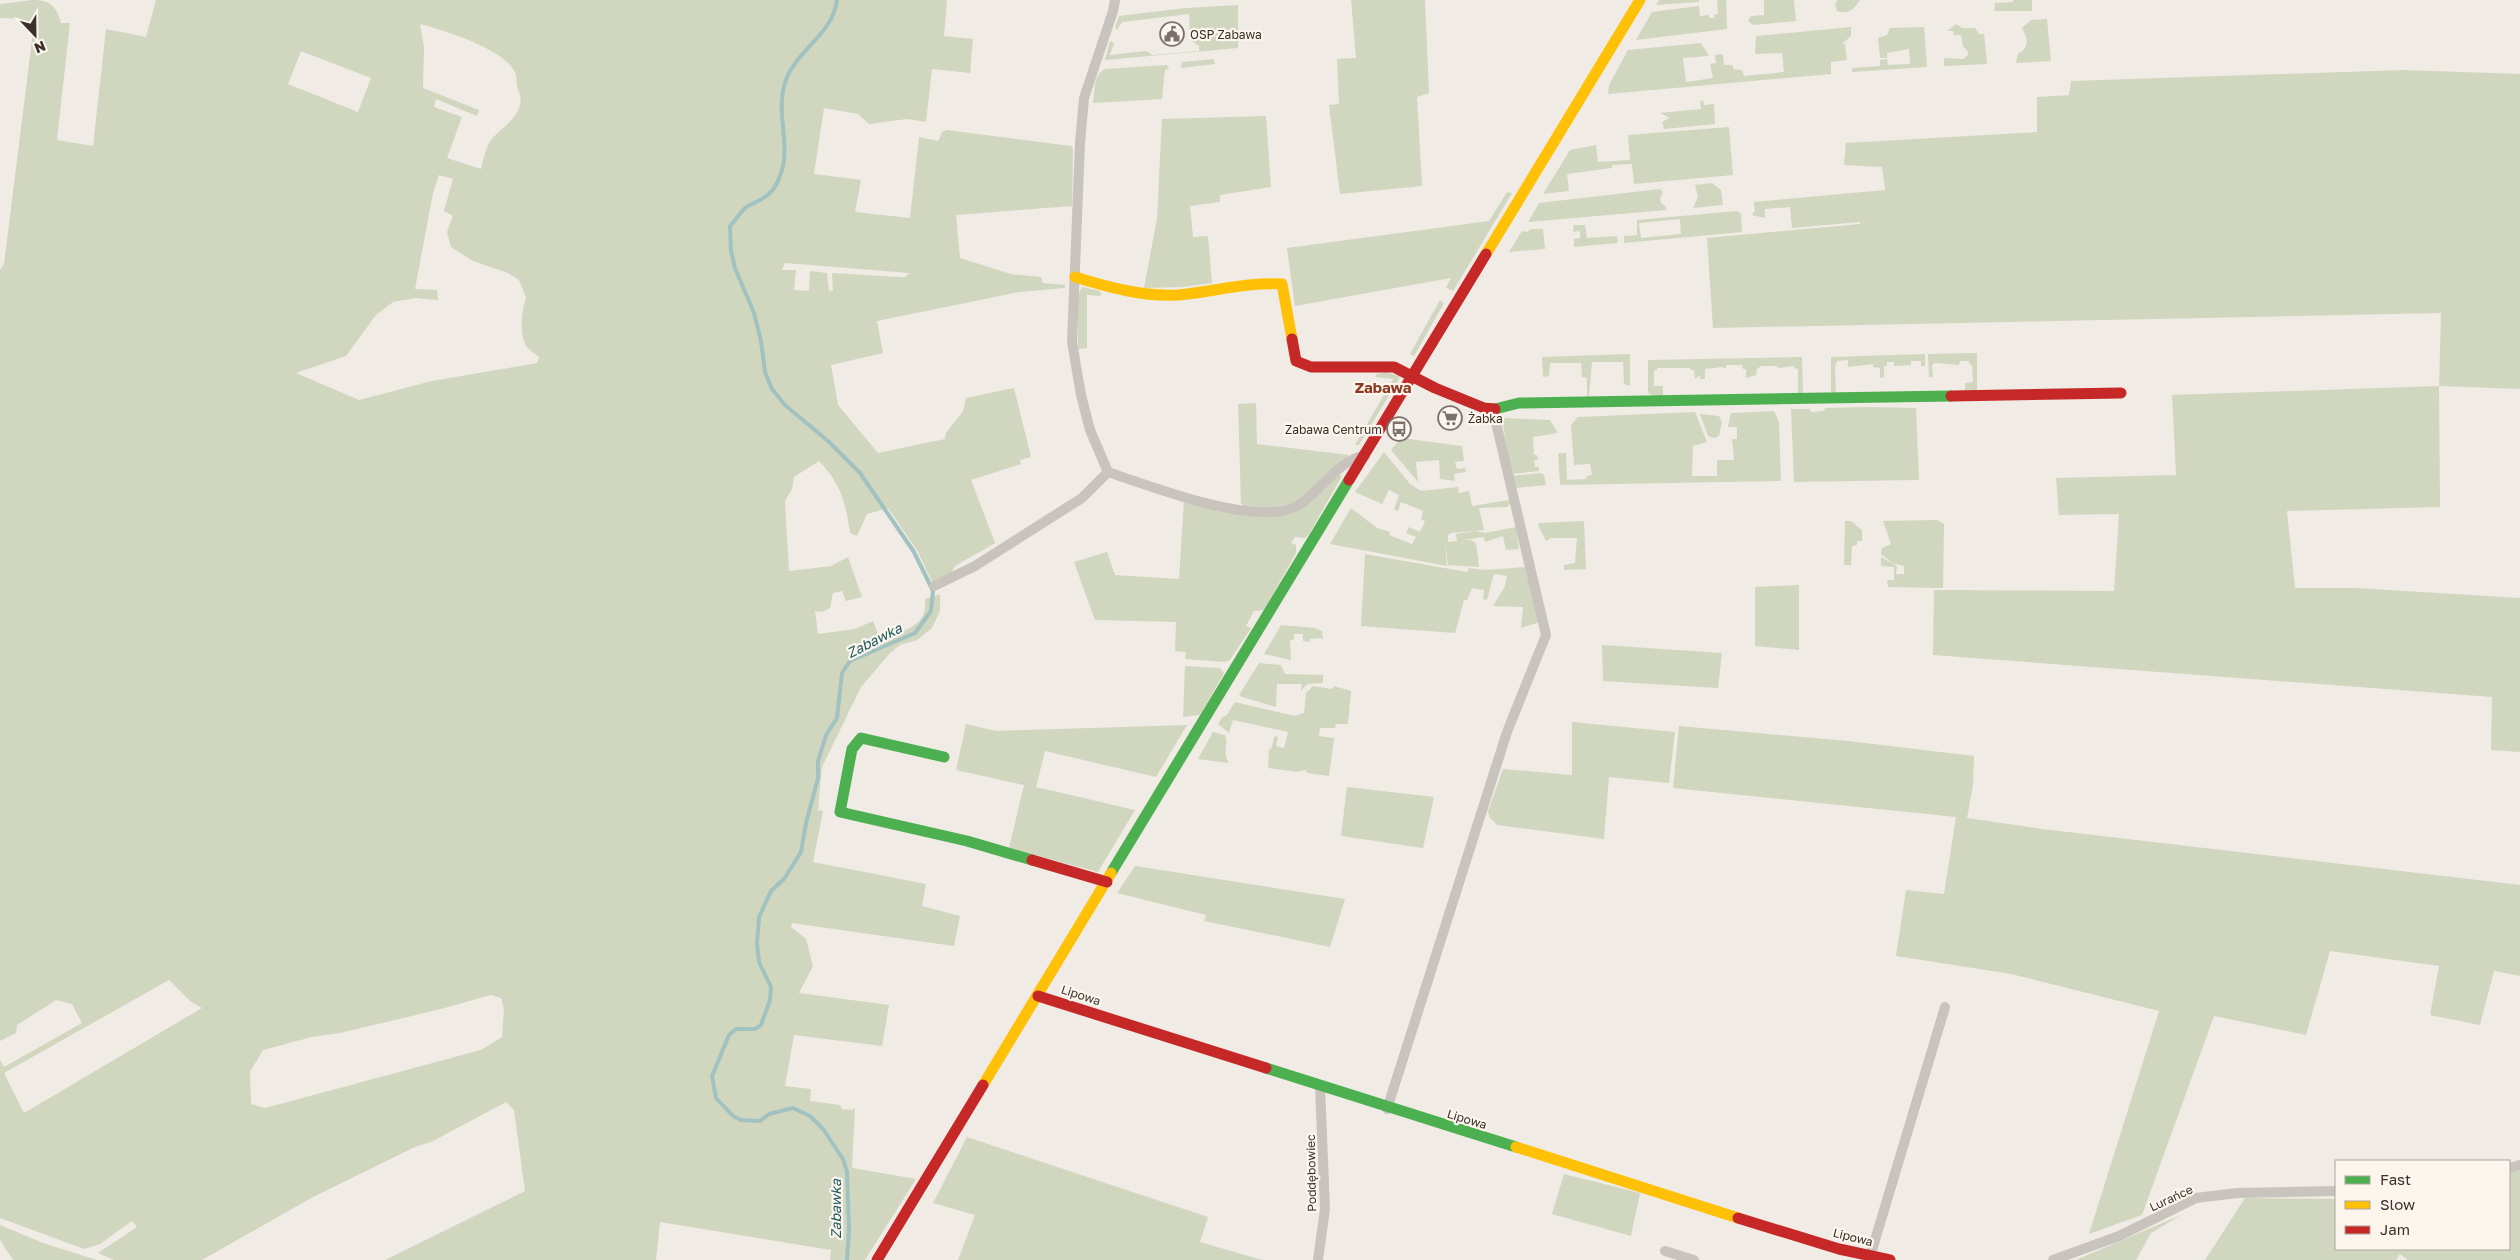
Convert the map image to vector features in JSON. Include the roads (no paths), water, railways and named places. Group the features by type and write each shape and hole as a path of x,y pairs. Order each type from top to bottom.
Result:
{"street":[{"path":"1115,0 1084,98 1080,142 1072,342 1081,395 1090,430 1108,472 1193,501 1246,511 1284,510 1298,506 1356,457 1365,456"},
{"path":"877,1260 1640,0"},
{"path":"1075,278 1106,286 1163,295 1210,290 1263,281 1282,284 1296,361 1311,367 1394,367 1435,388 1493,410 1519,403 2121,393"},
{"path":"1387,1108 1507,732 1546,635 1493,410"},
{"path":"934,586 975,566 1082,498 1108,472"},
{"path":"944,757 861,738 852,749 840,812 967,841 1107,882"},
{"name":"Lipowa","path":"1038,996 1760,1225 1869,1258 1890,1260"},
{"path":"1869,1258 1945,1007"},
{"name":"Poddębowiec","path":"1318,1260 1325,1209 1320,1086"},
{"name":"Lurańce","path":"2053,1260 2119,1236 2196,1198 2237,1193 2335,1191"},
{"path":"1665,1250 1694,1260"}],"waterway":[{"name":"Zabawka","path":"837,0 829,22 788,75 783,89 782,103 784,143 782,170 771,192 745,208 730,226 731,251 735,268 754,313 761,341 765,372 772,389 785,405 828,441 860,473 914,552 933,591 931,611 915,633 850,661 842,673 837,718 826,735 818,761 818,778 806,823 801,852 784,879 771,891 759,917 757,943 759,962 771,987 770,1000 761,1025 755,1029 736,1029 729,1035 712,1076 716,1098 733,1116 741,1120 760,1121 769,1114 793,1108 810,1116 823,1129 843,1159 847,1172 849,1229 847,1260"}],"place":[{"name":"OSP Zabawa","path":"1172,34"},
{"name":"Żabka","path":"1450,418"},
{"name":"Zabawa Centrum","path":"1399,429"}],"district":[{"name":"Zabawa","path":"1383,387"}]}
